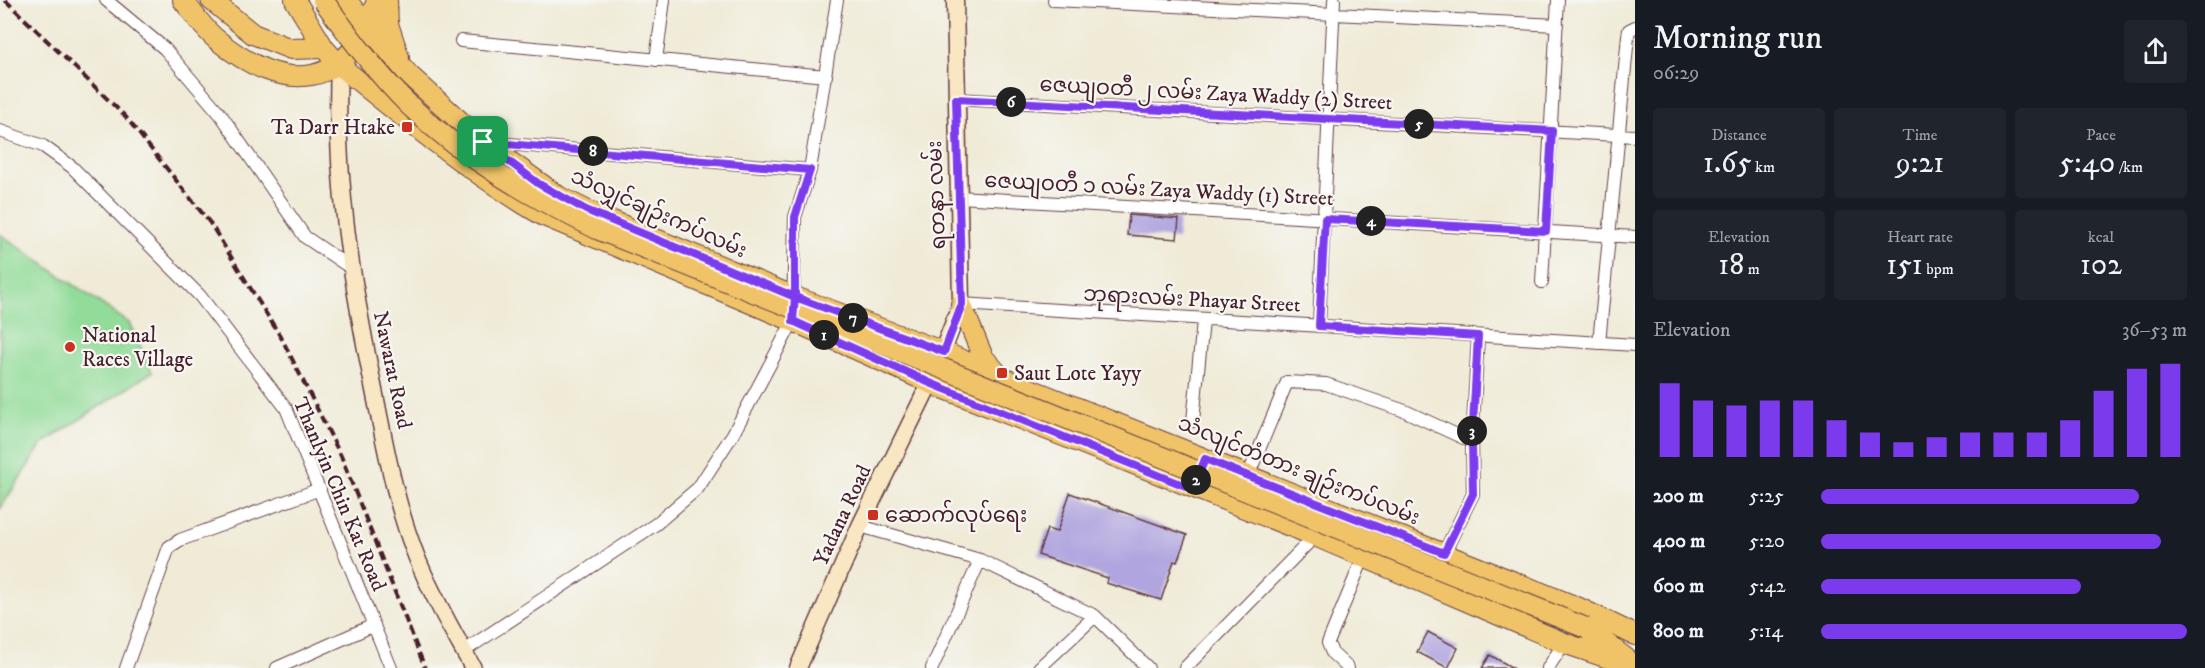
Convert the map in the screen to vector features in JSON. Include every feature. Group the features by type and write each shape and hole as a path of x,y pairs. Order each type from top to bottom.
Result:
{"main road":[{"path":"183,0 214,38 244,60 282,76 310,76 339,65 369,28 377,0"},
{"path":"211,0 253,34 291,49 324,48"},
{"path":"295,0 324,48 339,65 459,161 503,193 542,215 793,321 930,383 1364,556 1564,644 1635,665"},
{"path":"323,0 348,34 410,106 493,173 597,229 1586,628 1635,641"},
{"path":"387,0 388,24 395,48 409,75"},
{"name":"ရတနာ လမ်း","path":"930,383 962,304 955,0"},
{"name":"သံလျှင်ချဉ်းကပ်လမ်း","path":"324,48 352,3 369,28 409,75 483,142 539,184 586,210 795,297 944,352"},
{"name":"Nawarat Road","path":"339,65 336,123 340,194 351,268 391,474 417,558 473,668"},
{"path":"962,304 983,357 1000,377"},
{"name":"သံလျင်တံတား ချဉ်းကပ်လမ်း","path":"944,352 1000,377 1577,607 1635,635"},
{"name":"Yadana Road","path":"798,668 860,526 930,383"},
{"path":"1193,489 1205,459"},
{"path":"1586,628 1635,665"}],"street":[{"path":"106,0 165,49 221,116 305,237 351,268"},
{"path":"656,60 664,0"},
{"path":"464,651 656,524 698,488 733,434 793,321 795,217 810,170 837,0"},
{"path":"1054,0 1557,25"},
{"path":"1319,326 1334,0"},
{"path":"1542,282 1558,0"},
{"path":"1599,343 1628,36 1629,30 1635,27"},
{"path":"461,41 826,76"},
{"name":"ဇေယျဝတီ ၂ လမ်း Zaya Waddy (2) Street","path":"956,99 1635,136"},
{"name":"Thanlyin Chin Kat Road","path":"0,131 43,146 72,166 200,296 286,408 391,668"},
{"path":"483,142 810,170"},
{"name":"ဇေယျဝတီ ၁ လမ်း Zaya Waddy (1) Street","path":"959,197 1635,237"},
{"name":"ဘုရားလမ်း Phayar Street","path":"962,304 1203,321 1635,345"},
{"path":"1193,421 1203,321"},
{"path":"1444,553 1473,494 1472,442 1478,336"},
{"path":"1248,476 1287,382 1326,384 1405,411 1472,442"},
{"path":"126,668 169,547 180,540 320,489"},
{"path":"860,526 980,560 1095,616 1148,668"},
{"path":"1185,668 1315,536"},
{"path":"1348,668 1332,653 1328,643 1364,556"},
{"path":"932,668 980,560"},
{"path":"1039,668 1095,616"},
{"path":"277,668 374,625"},
{"path":"1548,668 1564,644"}],"green space":[{"name":"National Races Village","path":"0,234 129,323 152,372 42,444 0,509"}],"building":[{"path":"1129,215 1179,219 1177,239 1127,235"},
{"path":"1070,493 1187,535 1177,562 1174,561 1161,600 1106,583 1108,578 1038,555 1047,529 1057,532"},
{"path":"1428,632 1458,648 1448,668 1417,652"},
{"path":"1490,655 1513,668 1482,668"}],"railway":[{"path":"5,0 125,116 210,223 282,339 341,456 425,668"}],"place":[{"name":"Ta Darr Htake","path":"407,127"},
{"name":"National Races Village","path":"70,347"},
{"name":"Saut Lote Yayy","path":"1002,373"},
{"name":"ဆောက်လုပ်ရေး","path":"873,515"}],"route":[{"path":"483,142 539,184 586,210 795,297 793,321 930,383 1193,489 1205,459 1444,553 1473,494 1472,442 1478,336 1319,326 1325,219 1546,231 1552,131 956,99 962,304 944,352 795,297 795,217 810,170 483,142"}]}
